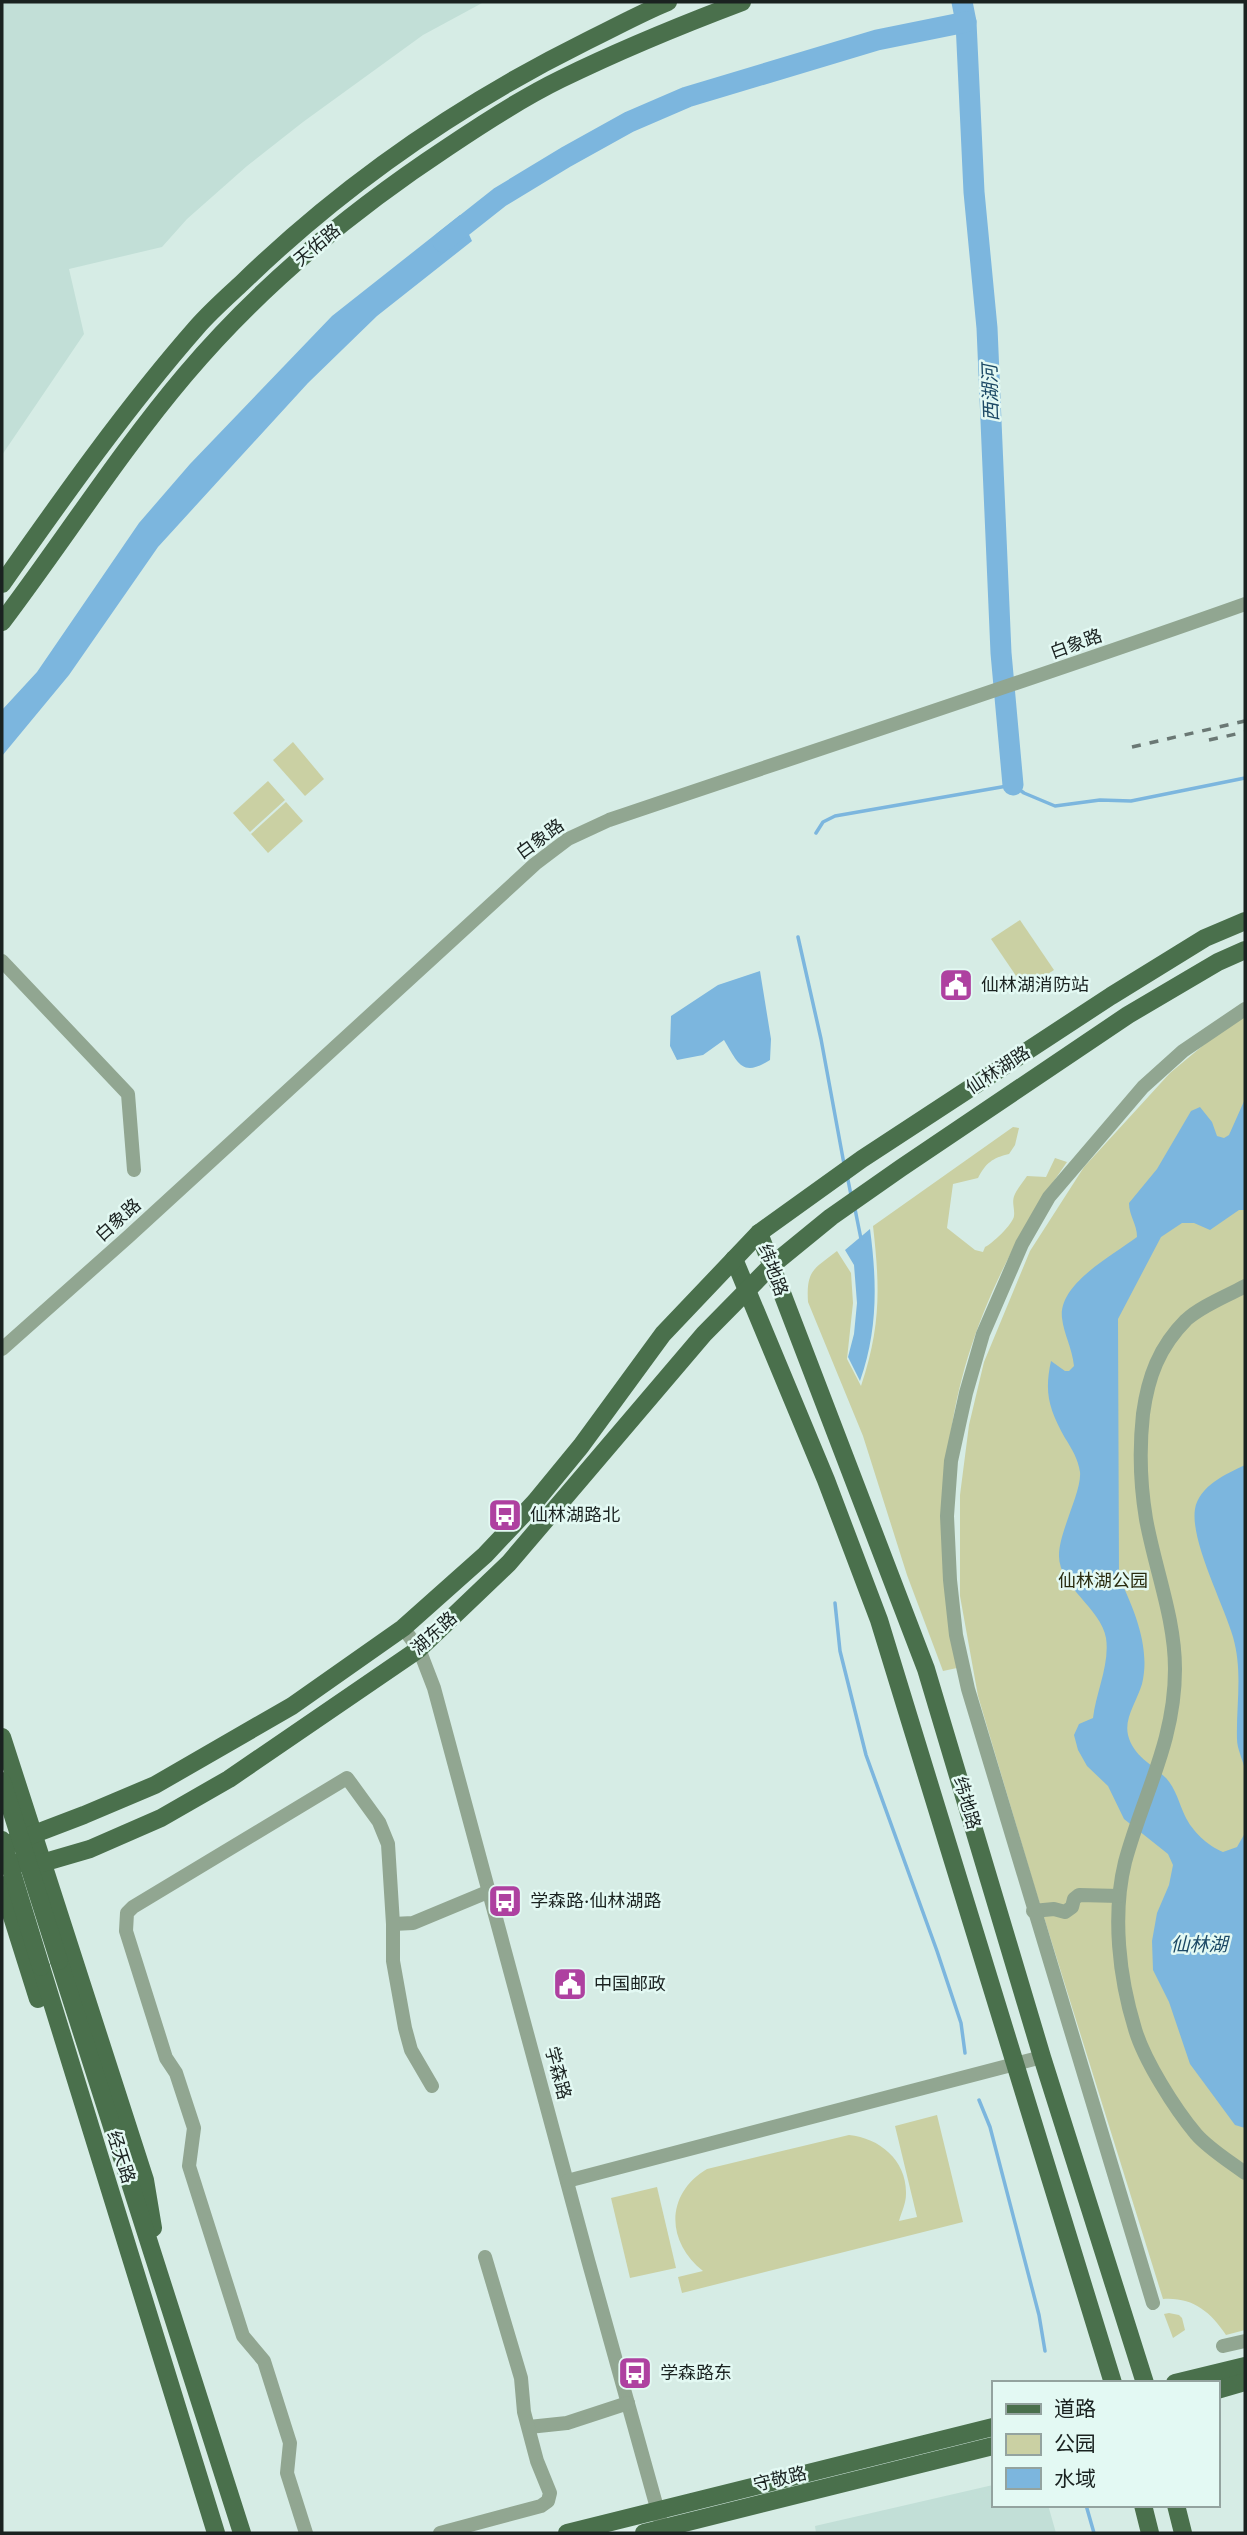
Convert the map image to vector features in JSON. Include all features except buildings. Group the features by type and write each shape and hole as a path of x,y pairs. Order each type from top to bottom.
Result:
{"main road":[{"name":"天佑路","path":"2,584 127,411 198,326 301,229 363,180 498,89 551,59 668,2"},
{"name":"天佑路","path":"2,622 146,424 186,374 275,281 315,245 376,195 509,107 561,79 670,29 742,2"},
{"name":"仙林湖路","path":"759,1233 862,1158 1193,945 1245,921"},
{"name":"仙林湖路","path":"772,1266 831,1217 1128,1015 1219,962 1245,950"},
{"name":"湖东路","path":"2,1843 33,1836 155,1785 292,1706 403,1628 485,1555 536,1502 581,1446 663,1334 759,1233"},
{"name":"纬地路","path":"759,1233 926,1669 1042,2057 1145,2381"},
{"name":"纬地路","path":"734,1259 826,1480 879,1620 1112,2381"},
{"name":"湖东路","path":"2,1863 43,1863 90,1849 161,1818 229,1779 419,1649 509,1563 704,1334 772,1266"},
{"path":"2,1737 145,2180 166,2297"},
{"name":"经天路","path":"2,1781 242,2533"},
{"name":"经天路","path":"2,1843 216,2533"},
{"path":"2,1885 99,2184 146,2308"},
{"path":"1183,2381 1245,2366"},
{"path":"1219,2389 1245,2382"},
{"name":"守敬路","path":"566,2533 992,2427"},
{"name":"守敬路","path":"644,2533 663,2531 992,2446"},
{"path":"1144,2507 1150,2533"},
{"path":"1176,2507 1183,2533"}],"street":[{"name":"白象路","path":"2,1349 535,864 568,839 609,820 1049,674 1245,604"},
{"path":"2,961 128,1094 134,1170"},
{"path":"1153,2303 968,1689 956,1635 947,1516 951,1461 983,1334 1022,1244 1049,1197 1143,1087 1183,1051 1245,1009"},
{"path":"1245,1286 1188,1319 1155,1362 1146,1390 1139,1474 1146,1520 1173,1637 1175,1670 1172,1711 1159,1765 1132,1837 1119,1896 1124,1978 1136,2031 1156,2073 1198,2136 1245,2173"},
{"name":"学森路","path":"403,1628 419,1649 434,1688 663,2531"},
{"path":"306,2533 287,2473 290,2443 264,2361 243,2336 189,2166 194,2128 176,2073 166,2058 126,1931 127,1913 347,1778 379,1822 388,1844 393,1961 405,2028 411,2050 432,2086"},
{"path":"393,1924 414,1923 489,1891"},
{"path":"1033,1911 1054,1909 1065,1912 1072,1907 1074,1899 1079,1895 1119,1896"},
{"path":"567,2181 1016,2066 1042,2057"},
{"path":"440,2533 541,2506 548,2501 550,2493 537,2461 524,2412 521,2378 485,2257"},
{"path":"1223,2346 1245,2341"},
{"path":"529,2427 567,2423 628,2403"}],"shaded area":[{"path":"2,2 484,2 423,35 303,122 247,166 187,219 162,247 69,269 84,334 2,455"},
{"path":"992,2485 992,2507 1049,2507 1056,2533 816,2533 815,2526"}],"green space":[{"path":"293,742 324,779 305,796 273,760"},
{"path":"268,781 285,800 250,832 233,813"},
{"path":"286,802 303,821 268,853 251,834"},
{"path":"1020,920 1054,970 1025,989 991,939"},
{"name":"仙林湖公园","path":"1245,1016 1245,2330 1226,2335 1199,2307 1183,2300 1163,2299 978,1696 960,1596 960,1495 969,1425 984,1362 1030,1251 1084,1167 1170,1073 1218,1033"},
{"path":"1013,1127 1019,1128 1015,1145 1009,1154 990,1162 978,1178 953,1184 947,1228 975,1250 983,1252 1010,1224 1014,1216 1014,1197 1027,1176 1046,1177 1055,1158 1067,1162 1045,1194 1006,1262 975,1335 964,1372 955,1410 948,1466 957,1668 943,1671 907,1575 863,1436 808,1302 808,1283 813,1271 837,1251 851,1273 853,1303 847,1359 861,1386 872,1344 877,1306 873,1226"},
{"path":"937,2115 963,2222 682,2293 678,2277 703,2271 682,2246 675,2218 683,2191 707,2169 849,2135 860,2137 890,2153 902,2171 906,2194 899,2221 917,2217 895,2126"},
{"path":"657,2187 676,2268 630,2278 611,2198"},
{"path":"1164,2314 1182,2318 1185,2330 1173,2338"}],"water":[{"path":"460,215 472,241 377,316 308,383 231,467 158,547 69,675 2,756 2,710 37,672 139,523 190,464 332,316"},
{"path":"760,971 771,1039 770,1060 747,1068 737,1061 724,1040 703,1055 677,1060 670,1046 671,1016 718,985"},
{"name":"仙林湖","path":"1245,1099 1245,1210 1239,1210 1210,1230 1194,1223 1182,1223 1161,1237 1118,1319 1119,1577 1140,1629 1144,1657 1142,1684 1129,1716 1127,1729 1134,1749 1169,1782 1188,1822 1206,1842 1223,1852 1237,1847 1245,1833 1245,2128 1235,2125 1190,2064 1169,2002 1153,1970 1152,1941 1157,1913 1169,1885 1173,1865 1168,1854 1124,1819 1108,1786 1087,1766 1078,1750 1074,1735 1079,1724 1093,1718 1107,1648 1103,1627 1065,1577 1061,1566 1060,1546 1078,1490 1080,1472 1049,1401 1048,1382 1051,1361 1065,1371 1074,1366 1064,1330 1063,1305 1078,1282 1137,1237 1129,1203 1157,1169 1191,1111 1200,1107 1212,1122 1217,1136 1224,1138 1229,1135"},
{"path":"870,1229 874,1268 873,1324 860,1381 848,1357 854,1334 857,1303 854,1265 845,1250"},
{"path":"1245,1465 1245,1770 1237,1743 1236,1650 1229,1624 1202,1555 1195,1509 1208,1487"}],"waterway":[{"name":"西湖河","path":"962,2 966,22 974,192 987,328 1001,653 1013,785"},
{"path":"443,242 500,197 566,157 629,122 687,97 877,40 966,22"},
{"path":"816,833 823,822 835,816 1013,785 1024,793 1055,806 1100,800 1131,801 1245,778"},
{"path":"798,937 821,1039 844,1164"},
{"path":"847,1175 851,1195"},
{"path":"855,1209 861,1239"},
{"path":"835,1603 840,1651 866,1755 961,2023 965,2053"},
{"path":"979,2100 990,2127 1039,2315 1045,2351"},
{"path":"1087,2507 1094,2533"}],"railway":[{"path":"1132,747 1245,721"},
{"path":"1209,740 1245,732"}],"place":[{"name":"仙林湖消防站","path":"956,985"},
{"name":"仙林湖路北","path":"505,1515"},
{"name":"学森路·仙林湖路","path":"505,1901"},
{"name":"中国邮政","path":"570,1984"},
{"name":"学森路东","path":"635,2373"}]}
